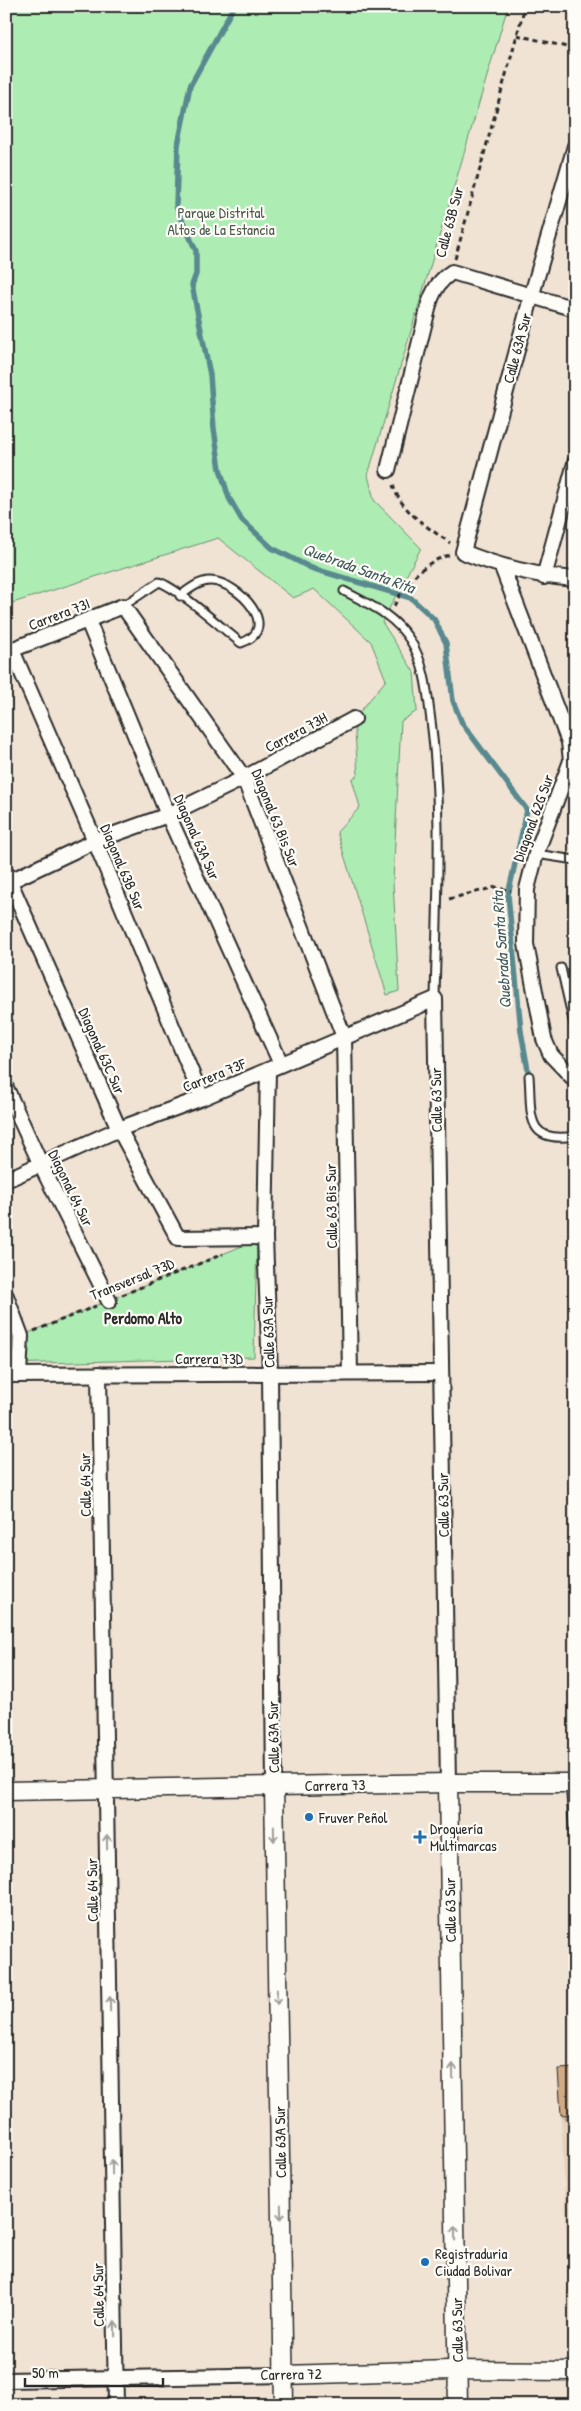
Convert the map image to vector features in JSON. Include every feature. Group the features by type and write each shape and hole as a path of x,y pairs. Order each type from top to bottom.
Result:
{"street":[{"name":"Calle 63A Sur","path":"463,552 532,294 575,146"},
{"path":"452,272 532,294 575,309"},
{"name":"Calle 63B Sur","path":"388,470 430,301 436,286 452,272"},
{"path":"544,577 575,463"},
{"path":"463,552 502,567 544,577 575,579"},
{"name":"Diagonal 62G Sur","path":"502,567 569,742 571,761 536,854 527,889 526,944 544,1039 551,1055 575,1080"},
{"name":"Carrera 73I","path":"9,651 123,606"},
{"name":"Diagonal 63 Bis Sur","path":"123,606 244,778 344,1037"},
{"name":"Diagonal 63A Sur","path":"88,620 275,1067"},
{"name":"Diagonal 63B Sur","path":"9,651 95,841 202,1098"},
{"name":"Carrera 73H","path":"7,879 95,841 168,815 244,778 354,719"},
{"name":"Diagonal 63C Sur","path":"7,879 119,1129 178,1238 265,1237"},
{"name":"Carrera 73F","path":"6,1180 119,1129 202,1098 434,999"},
{"name":"Calle 63 Sur","path":"434,999 458,2405"},
{"name":"Calle 63 Bis Sur","path":"344,1037 350,1373"},
{"name":"Calle 63A Sur","path":"275,1067 265,1237 270,1374 274,1786 284,2405"},
{"name":"Diagonal 64 Sur","path":"6,1088 41,1165 109,1301"},
{"path":"6,1296 21,1336 13,1375"},
{"name":"Carrera 73D","path":"13,1375 441,1373"},
{"name":"Calle 64 Sur","path":"99,1374 116,2405"},
{"name":"Carrera 73","path":"6,1791 448,1783 572,1783"},
{"name":"Carrera 72","path":"6,2380 458,2370 575,2371"}],"lane":[{"path":"123,606 158,582 166,585 180,596 241,643 249,640 256,631 258,618 255,609 229,586 210,580 180,596"},
{"path":"344,591 390,616"},
{"name":"Calle 63 Sur","path":"390,616 411,641 424,672 435,754 437,902 434,999"},
{"path":"536,854 575,860"},
{"path":"561,968 575,1029"},
{"path":"529,1076 532,1120 537,1131 545,1136 575,1136"},
{"path":"572,1783 575,1846"}],"path":[{"name":"Calle 63B Sur","path":"452,272 525,6"},
{"path":"517,35 575,50"},
{"path":"388,470 394,489 405,508 423,524 463,552"},
{"path":"390,616 402,589 421,569 441,557 463,552"},
{"path":"437,902 496,887"},
{"name":"Transversal 73D","path":"21,1336 231,1251"}],"shaded area":[{"path":"575,2114 575,2349 572,2349 561,2115"}],"green space":[{"name":"Parque Distrital Altos de La Estancia","path":"6,6 508,6 368,475 374,500 421,548 382,622 414,672 417,711 401,721 393,882 399,991 387,995 337,832 360,807 352,779 358,775 354,719 386,680 371,642 314,589 293,598 218,538 6,605"},
{"path":"257,1240 254,1357 6,1364 6,1342"}],"building":[{"path":"575,2068 575,2114 561,2115 558,2069"}],"waterway":[{"name":"Quebrada Santa Rita","path":"234,6 190,86 178,145 176,206 196,251 196,274 192,285 210,375 214,429 220,469 229,498 242,520 272,548 311,568 411,598 434,619 446,643 453,701 462,723 527,810 508,895 521,1031 529,1076"}],"place":[{"name":"Fruver Peñol","path":"309,1817"},
{"name":"Droguería Multimarcas","path":"420,1837"},
{"name":"Registraduria Ciudad Bolivar","path":"425,2262"}],"district":[{"name":"Perdomo Alto","path":"143,1318"}]}
